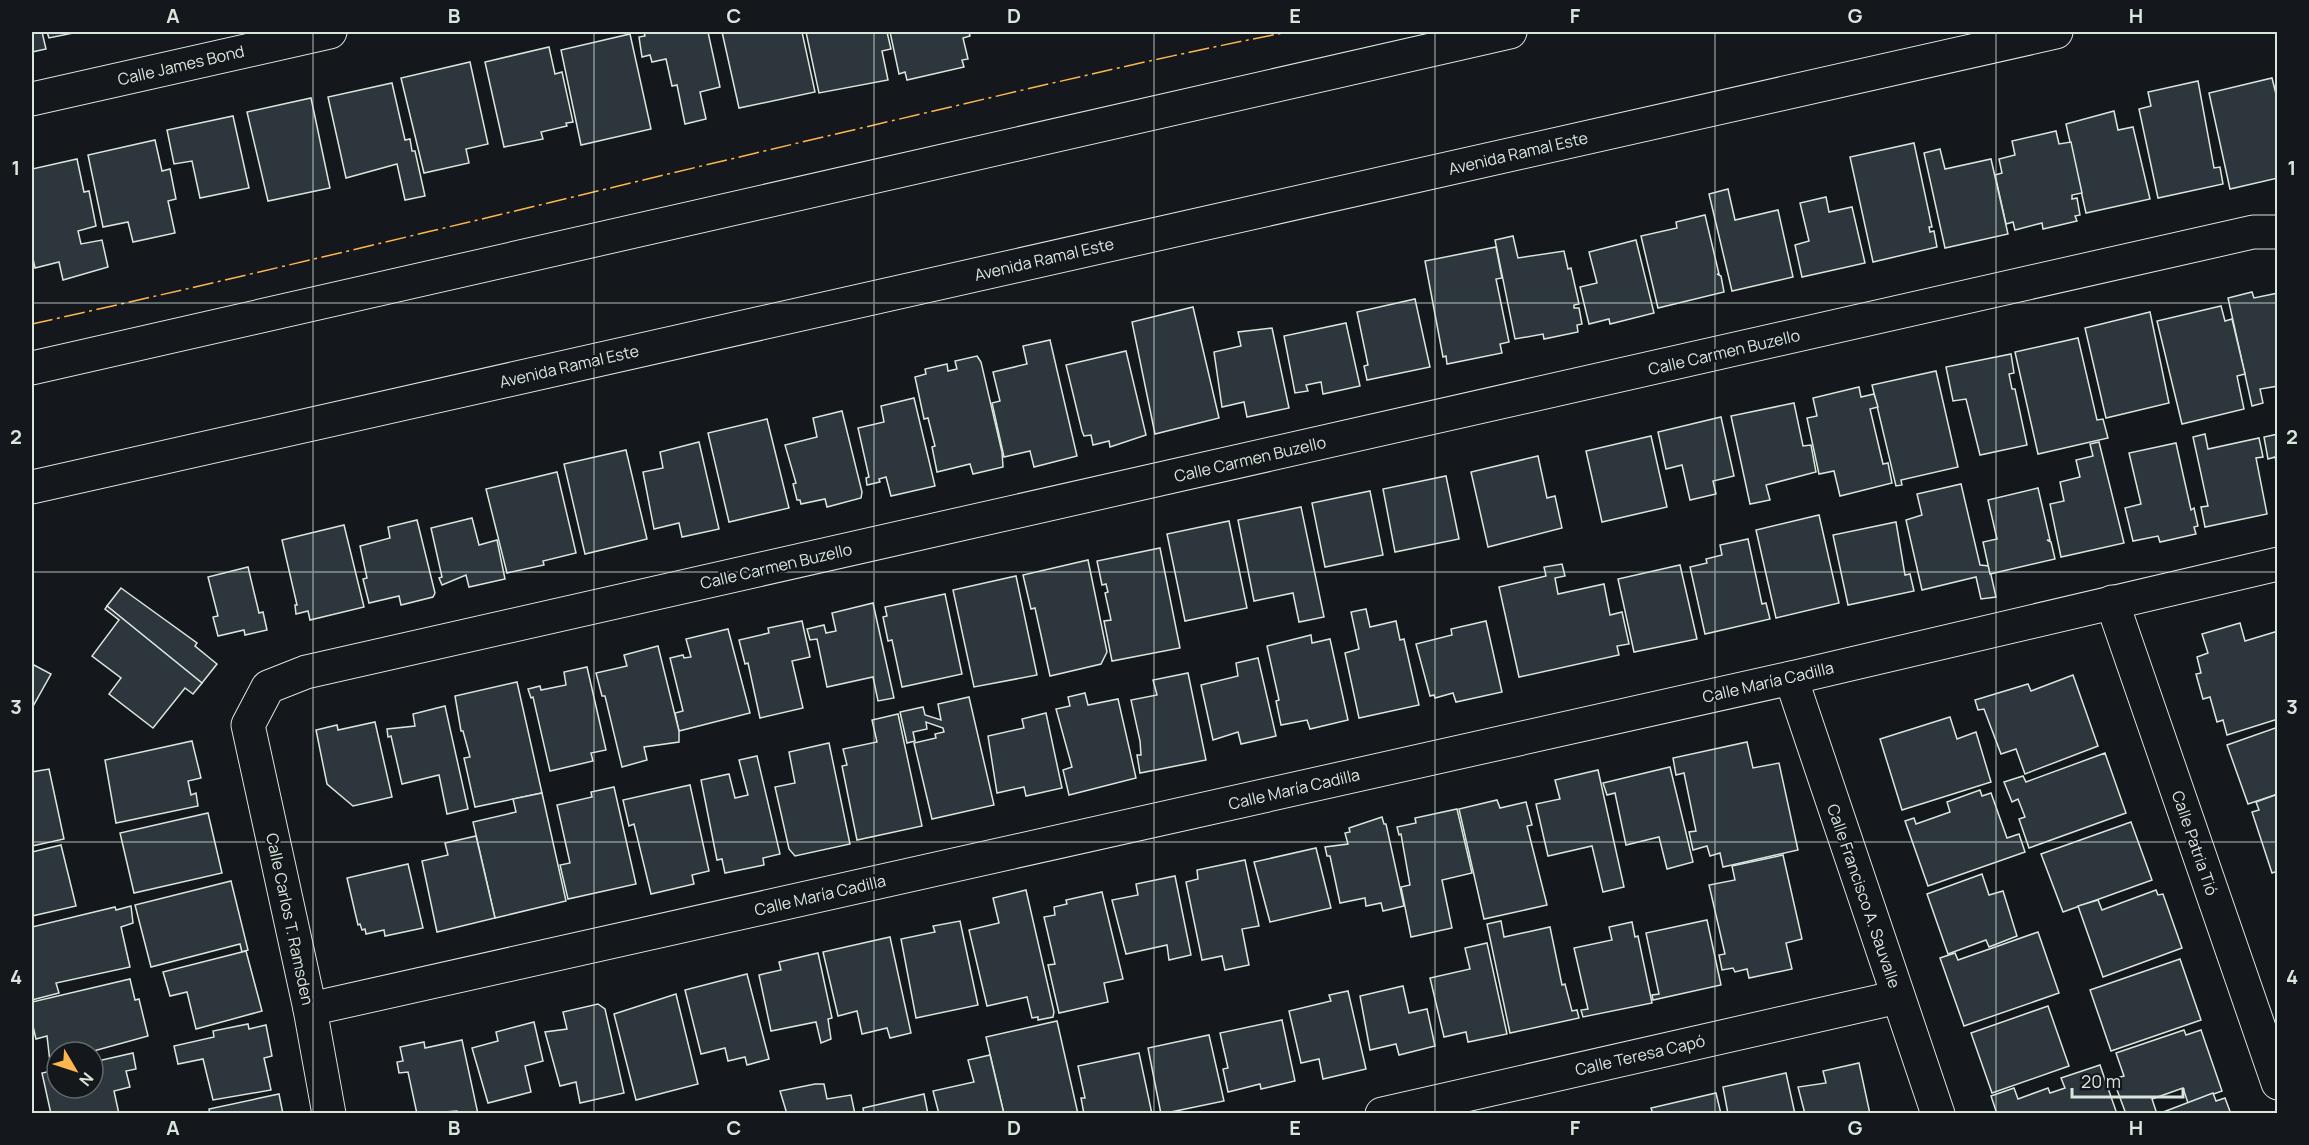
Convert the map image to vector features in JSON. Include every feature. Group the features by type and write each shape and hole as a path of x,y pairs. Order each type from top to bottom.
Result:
{"street":[{"name":"Calle James Bond","path":"32,99 330,32"},
{"path":"32,368 1510,32"},
{"name":"Avenida Ramal Este","path":"32,487 2056,32"},
{"name":"Calle Carmen Buzello","path":"248,725 268,687 306,672 2253,232 2277,232"},
{"name":"Calle María Cadilla","path":"310,1009 1791,678 2277,564"},
{"name":"Calle Patria Tió","path":"2112,602 2277,1083"},
{"name":"Calle Francisco A. Sauvalle","path":"1791,678 1938,1113"},
{"name":"Calle Carlos T. Ramsden","path":"248,725 310,1009 329,1113"},
{"name":"Calle Teresa Capó","path":"1382,1113 1898,997"}],"building":[{"path":"32,32 42,32 46,49 32,52"},
{"path":"47,32 78,32 49,38"},
{"path":"644,32 708,32 720,87 700,92 706,119 685,124 677,85 672,86 666,59 652,62 650,55 642,57 639,37 645,36"},
{"path":"722,32 802,32 815,92 739,108"},
{"path":"806,32 887,32 891,49 882,51 888,80 819,93"},
{"path":"890,32 969,32 970,36 963,38 968,59 962,60 964,67 907,80 905,72 899,74"},
{"path":"630,34 651,129 581,145 561,50"},
{"path":"549,47 555,74 562,72 573,122 566,123 567,126 541,132 543,139 504,147 485,62"},
{"path":"470,62 488,144 466,149 469,163 424,173 401,78"},
{"path":"2272,78 2278,102 2278,178 2230,189 2209,93"},
{"path":"2198,81 2214,168 2220,167 2223,184 2158,198 2139,109 2151,106 2148,92"},
{"path":"392,83 405,140 410,139 412,151 415,151 425,196 405,200 397,164 346,178 328,97"},
{"path":"311,98 330,188 268,201 247,112"},
{"path":"2114,111 2118,130 2133,127 2150,199 2086,213 2066,124"},
{"path":"233,116 249,188 200,198 192,161 174,164 167,130"},
{"path":"2056,131 2059,144 2071,142 2082,193 2072,195 2072,199 2077,198 2080,215 2075,216 2077,221 2043,229 2042,223 2015,230 2013,222 2006,224 1995,175 2002,173 1999,159 2015,155 2012,141"},
{"path":"155,140 162,171 170,169 176,199 168,201 175,233 133,242 128,222 103,227 88,155"},
{"path":"1914,143 1932,227 1929,227 1930,232 1934,231 1937,247 1873,262 1850,157"},
{"path":"1940,149 1945,169 1991,159 2008,234 1945,248 1924,153"},
{"path":"77,159 84,192 89,191 96,226 78,231 81,244 102,240 108,267 63,280 59,262 35,268 32,254 32,169"},
{"path":"1728,189 1735,220 1778,210 1793,277 1732,291 1709,194"},
{"path":"1826,197 1829,212 1852,207 1865,263 1802,277 1795,245 1809,241 1800,203"},
{"path":"1705,215 1719,274 1717,274 1721,276 1724,292 1658,308 1641,236 1677,228 1676,222"},
{"path":"1513,236 1518,258 1564,251 1568,269 1571,268 1579,304 1574,305 1574,308 1579,308 1582,324 1577,325 1578,332 1544,339 1543,334 1515,339 1495,240"},
{"path":"1636,240 1654,313 1610,324 1609,319 1589,324 1580,287 1597,283 1589,252"},
{"path":"1496,247 1502,278 1496,279 1509,342 1500,344 1502,353 1447,364 1446,356 1443,357 1425,261"},
{"path":"2252,292 2254,298 2278,293 2278,386 2260,389 2263,403 2252,406 2228,298"},
{"path":"1415,299 1430,367 1367,380 1364,366 1368,365 1357,312"},
{"path":"2221,306 2225,321 2232,319 2245,374 2237,376 2244,409 2182,424 2157,321"},
{"path":"1193,307 1219,418 1155,434 1132,322"},
{"path":"2150,312 2169,403 2106,418 2085,328"},
{"path":"1346,323 1360,386 1323,394 1321,382 1306,385 1308,391 1295,393 1284,336"},
{"path":"1272,328 1289,408 1247,417 1244,402 1222,407 1214,352 1241,346 1238,332"},
{"path":"2078,338 2097,420 2103,419 2108,438 2038,454 2015,352"},
{"path":"1050,340 1077,456 1034,467 1030,451 1004,457 992,403 1000,401 993,372 1027,364 1023,346"},
{"path":"1126,351 1146,435 1110,447 1109,441 1093,445 1091,435 1084,436 1082,431 1066,365"},
{"path":"2011,354 2014,373 2009,374 2012,389 2015,389 2027,445 1980,455 1966,399 1953,401 1946,367"},
{"path":"977,356 981,362 1002,452 1003,467 973,474 970,464 937,472 932,447 935,446 928,418 924,419 915,377 926,374 925,369 947,364 948,371 957,369 955,361"},
{"path":"1936,371 1958,467 1901,480 1902,485 1896,486 1872,385"},
{"path":"1859,387 1861,397 1874,394 1878,407 1870,409 1883,464 1888,463 1892,483 1840,496 1834,471 1819,474 1807,418 1817,416 1813,398"},
{"path":"914,398 935,486 891,496 886,477 879,479 880,482 867,485 866,478 869,477 858,428 884,422 881,406"},
{"path":"1794,403 1803,446 1811,445 1816,472 1766,485 1770,500 1750,504 1731,416"},
{"path":"842,411 862,492 861,498 827,507 825,499 801,504 800,500 797,500 793,484 796,483 785,445 817,437 813,418"},
{"path":"1721,417 1734,476 1713,481 1716,494 1690,500 1682,465 1666,469 1658,432"},
{"path":"767,419 789,508 729,522 708,433"},
{"path":"2205,434 2208,449 2259,438 2263,457 2256,458 2267,514 2205,527 2201,507 2208,506 2193,437"},
{"path":"2278,434 2278,469 2275,457 2268,459 2264,437"},
{"path":"1651,436 1667,507 1602,522 1586,451"},
{"path":"699,442 719,529 682,537 679,523 654,529 643,472 663,468 660,452"},
{"path":"2099,442 2124,543 2061,557 2050,504 2064,501 2060,482 2080,477 2076,460 2093,456 2090,444"},
{"path":"2176,443 2191,510 2194,508 2198,526 2194,527 2196,534 2160,542 2158,536 2133,541 2125,508 2141,504 2129,453"},
{"path":"626,450 647,539 585,554 564,464"},
{"path":"1538,456 1547,498 1555,496 1562,528 1488,547 1471,472"},
{"path":"557,472 576,553 543,561 544,565 507,573 486,489"},
{"path":"1446,476 1459,539 1395,552 1383,489"},
{"path":"1961,484 1980,565 1989,566 1996,597 1981,599 1976,577 1922,590 1906,520 1922,515 1917,494"},
{"path":"2038,488 2050,540 2047,540 2051,542 2055,559 1990,574 1983,542 1997,539 1988,500"},
{"path":"1370,491 1383,555 1325,567 1312,503"},
{"path":"1301,507 1324,617 1299,622 1293,593 1254,601 1238,520"},
{"path":"1819,515 1839,603 1776,618 1756,530"},
{"path":"472,518 479,545 497,540 505,579 469,587 466,575 442,585 431,528"},
{"path":"417,520 435,593 433,597 401,605 399,596 369,603 363,579 367,578 360,546 390,538 388,527"},
{"path":"1229,521 1247,608 1185,621 1167,534"},
{"path":"1896,522 1905,575 1910,574 1914,591 1848,605 1833,535"},
{"path":"344,525 364,607 310,620 308,611 296,614 295,605 297,605 282,540"},
{"path":"1748,539 1762,604 1766,603 1770,619 1705,634 1690,567 1707,563 1706,559 1722,555 1720,545"},
{"path":"1160,548 1180,648 1112,661 1104,621 1111,620 1105,593 1108,592 1106,584 1102,585 1097,561"},
{"path":"1088,560 1107,652 1101,664 1050,676 1035,608 1031,609 1023,575"},
{"path":"1562,564 1565,576 1555,578 1558,594 1604,584 1610,615 1622,612 1629,644 1617,646 1619,655 1519,677 1499,587 1546,576 1544,567"},
{"path":"1680,565 1697,639 1634,652 1618,579"},
{"path":"248,567 259,613 263,612 267,630 245,635 244,630 218,636 213,617 218,616 208,577"},
{"path":"1016,576 1037,675 974,687 953,590"},
{"path":"121,588 197,643 195,646 217,664 202,683 107,606"},
{"path":"945,594 962,674 902,687 892,640 888,641 883,617 887,616 885,607"},
{"path":"873,603 894,698 878,701 873,677 827,687 817,639 810,640 807,629 824,625 826,633 836,631 832,613"},
{"path":"107,606 202,683 193,694 185,688 153,728 109,694 121,678 92,656 119,620 105,609"},
{"path":"1366,609 1370,627 1396,621 1400,640 1404,639 1419,705 1359,718 1345,653 1359,649 1351,612"},
{"path":"802,621 810,657 792,661 803,708 760,718 748,663 745,664 739,640 769,633 768,628"},
{"path":"1486,621 1502,692 1456,702 1453,693 1435,698 1434,695 1430,696 1416,644 1452,635 1451,629"},
{"path":"2240,623 2245,641 2278,631 2278,719 2227,735 2223,720 2217,722 2210,697 2203,699 2196,674 2201,673 2197,657 2208,653 2202,634"},
{"path":"728,629 750,713 679,731 675,713 683,711 670,658 683,655 684,658 691,657 686,639"},
{"path":"1311,635 1312,643 1330,639 1348,720 1310,729 1307,720 1281,725 1276,701 1279,700 1267,646"},
{"path":"658,646 679,731 679,742 644,747 647,760 622,767 605,696 602,696 596,673 627,666 624,655"},
{"path":"1258,658 1276,736 1241,744 1238,732 1213,740 1201,685 1238,676 1236,663"},
{"path":"32,664 51,674 32,708"},
{"path":"587,667 606,750 591,753 593,761 550,771 533,697 531,698 528,689 540,686 541,690 566,685 564,672"},
{"path":"1188,673 1206,760 1140,773 1137,755 1141,755 1140,741 1131,700 1157,695 1153,680"},
{"path":"2073,675 2098,746 2025,774 2016,749 2001,754 1984,709 1978,710 1975,700 2028,684 2031,691"},
{"path":"517,682 542,793 475,807 464,758 470,757 463,731 461,731 455,696"},
{"path":"1085,693 1088,705 1118,699 1136,778 1069,795 1063,770 1072,767 1056,709 1070,706 1068,697"},
{"path":"969,697 994,805 932,819 914,743 936,738 935,734 944,732 943,728 926,722 927,729 913,732 915,741 907,743 900,712 923,707 925,715 941,720 938,704"},
{"path":"445,706 468,809 447,814 439,775 402,784 391,736 388,737 387,729 415,726 413,714"},
{"path":"1046,713 1062,788 1026,796 1024,787 997,793 988,736 1024,728 1022,719"},
{"path":"898,714 922,826 857,840 842,766 847,765 843,749 877,742 872,720"},
{"path":"1950,717 1957,739 1976,732 1991,782 1902,810 1880,739"},
{"path":"375,722 392,797 353,806 327,784 316,730 337,725 338,730"},
{"path":"2278,727 2278,794 2248,804 2227,745"},
{"path":"192,741 201,778 188,781 191,795 196,793 198,806 116,823 105,760"},
{"path":"1747,742 1753,768 1779,763 1798,850 1723,867 1720,853 1710,856 1707,846 1693,850 1689,832 1696,831 1684,773 1676,775 1673,758"},
{"path":"829,743 850,844 795,856 789,849 775,787 795,783 789,752"},
{"path":"2105,753 2126,813 2029,848 2019,819 2025,817 2018,799 2012,802 2004,782 2023,776 2026,782"},
{"path":"757,756 780,854 763,858 764,865 725,873 722,859 717,860 701,780 729,774 735,798 748,795 739,760"},
{"path":"1670,767 1693,862 1667,869 1659,837 1626,845 1615,793 1607,795 1603,783"},
{"path":"49,769 64,839 32,846 32,772"},
{"path":"1598,770 1624,887 1603,892 1592,846 1548,856 1536,804 1560,799 1555,780"},
{"path":"690,785 709,871 692,875 694,884 651,894 634,824 629,826 623,800"},
{"path":"614,787 636,884 568,899 560,865 570,863 557,805 592,797 591,792"},
{"path":"1980,790 1982,796 1991,793 2007,838 2019,834 2025,852 1928,886 1905,821 1914,818 1916,824 1950,812 1947,802"},
{"path":"542,793 566,901 495,918 473,822 516,812 513,799"},
{"path":"2278,794 2278,871 2272,873 2252,812 2259,810 2256,802"},
{"path":"1497,800 1500,808 1526,802 1532,825 1527,826 1547,905 1484,919 1459,809"},
{"path":"1457,809 1472,873 1442,880 1452,928 1411,937 1401,887 1410,885 1401,834 1399,835 1397,827 1416,823 1415,818"},
{"path":"208,813 222,873 134,893 120,833"},
{"path":"1382,817 1386,824 1404,906 1383,911 1381,903 1366,906 1365,898 1340,903 1330,856 1327,856 1325,847 1348,844 1345,833 1350,832 1349,828"},
{"path":"2131,822 2152,880 2063,912 2041,854"},
{"path":"476,836 495,918 437,932 422,861 448,855 445,843"},
{"path":"61,845 76,906 32,916 32,852"},
{"path":"1316,848 1331,908 1270,922 1254,862"},
{"path":"1783,855 1802,939 1786,943 1792,969 1749,978 1747,969 1735,972 1733,968 1722,970 1719,955 1725,954 1709,885 1735,880 1732,866"},
{"path":"1245,860 1259,926 1242,929 1249,965 1225,970 1222,956 1202,960 1186,882 1198,879 1197,870"},
{"path":"408,864 423,928 385,936 384,930 366,934 365,929 362,930 360,924 358,925 347,878"},
{"path":"1982,874 1989,895 2003,891 2017,936 1989,947 1986,940 1948,954 1927,894"},
{"path":"1175,876 1191,955 1169,960 1167,945 1126,954 1112,900 1138,895 1136,884"},
{"path":"231,881 248,950 242,952 240,944 151,967 135,905"},
{"path":"1026,890 1054,1012 1053,1017 1038,1020 1038,1017 1032,1018 1027,997 987,1006 969,930 999,923 993,898"},
{"path":"2156,890 2158,895 2163,894 2182,948 2103,977 2078,906 2098,900 2102,910"},
{"path":"1102,892 1123,979 1104,983 1108,1002 1059,1013 1048,965 1055,964 1044,917 1055,915 1054,907 1067,904 1066,900"},
{"path":"131,906 133,923 121,927 130,967 56,983 59,993 32,1000 32,927 115,907 116,910"},
{"path":"1707,920 1721,985 1653,1000 1652,995 1659,994 1646,933"},
{"path":"960,921 978,1005 916,1018 901,939 935,932 933,926"},
{"path":"1501,921 1504,937 1550,927 1562,985 1565,984 1572,1011 1577,1010 1579,1018 1510,1033 1487,924"},
{"path":"1632,922 1635,937 1638,936 1652,1003 1583,1017 1581,1010 1588,1009 1574,948 1612,940 1609,927"},
{"path":"2038,932 2059,993 1964,1026 1940,958 1955,953 1958,960"},
{"path":"890,937 911,1033 890,1038 887,1028 862,1034 857,1011 838,1016 823,952"},
{"path":"1487,943 1507,1034 1468,1042 1466,1032 1444,1037 1430,978 1470,969 1465,948"},
{"path":"246,951 262,1011 196,1029 187,992 170,996 163,972"},
{"path":"818,953 832,1018 828,1019 831,1039 821,1043 816,1022 771,1031 759,975 781,970 779,962"},
{"path":"2180,959 2201,1020 2111,1051 2090,990"},
{"path":"747,974 769,1059 747,1065 745,1057 728,1061 725,1048 701,1054 685,990"},
{"path":"130,979 135,1000 139,999 148,1036 105,1048 105,1040 47,1040 47,1036 36,1039 32,1022 32,1002"},
{"path":"1403,986 1409,1013 1427,1009 1435,1046 1399,1055 1396,1044 1370,1050 1360,996"},
{"path":"1348,991 1366,1069 1323,1079 1319,1059 1301,1063 1289,1011 1331,1001 1329,995"},
{"path":"676,994 698,1084 636,1100 614,1014"},
{"path":"598,1004 605,1009 624,1093 580,1103 576,1082 560,1086 545,1032 567,1029 563,1012"},
{"path":"2048,1006 2069,1066 1992,1093 1971,1033"},
{"path":"1282,1020 1295,1081 1261,1089 1260,1084 1228,1092 1223,1069 1228,1068 1220,1033"},
{"path":"1057,1021 1078,1114 1004,1114 986,1037"},
{"path":"534,1022 543,1061 525,1066 531,1092 488,1103 472,1048 498,1041 496,1032"},
{"path":"248,1024 249,1029 266,1025 272,1056 264,1058 271,1090 213,1100 203,1059 178,1064 174,1046 214,1037 213,1031"},
{"path":"2184,1030 2186,1035 2201,1030 2222,1091 2188,1103 2183,1088 2152,1099 2157,1114 2126,1114 2113,1079 2124,1076 2116,1053"},
{"path":"1209,1035 1224,1101 1161,1114 1148,1048"},
{"path":"462,1040 478,1114 458,1114 457,1111 417,1114 408,1072 399,1073 397,1062 403,1061 400,1047 424,1042 425,1048"},
{"path":"133,1053 136,1069 126,1071 130,1087 114,1091 119,1114 51,1114 48,1100 105,1100 105,1059"},
{"path":"1139,1053 1152,1114 1084,1114 1081,1098 1085,1098 1078,1066"},
{"path":"990,1055 1004,1114 939,1114 933,1091 974,1082 968,1060"},
{"path":"1859,1063 1870,1114 1805,1114 1798,1087 1826,1083 1823,1071"},
{"path":"2100,1065 2117,1114 1997,1114 1991,1096 2014,1088 2018,1099 2048,1088 2050,1093 2065,1088 2061,1078"},
{"path":"1786,1073 1795,1114 1728,1114 1723,1087"},
{"path":"824,1084 827,1099 851,1095 855,1114 787,1114 780,1091"},
{"path":"1716,1093 1721,1114 1653,1114 1651,1108"},
{"path":"2213,1093 2216,1101 2225,1098 2231,1114 2158,1114"},
{"path":"279,1094 283,1114 210,1114 209,1109"},
{"path":"924,1094 928,1114 864,1114 863,1108"}],"power":[{"path":"32,324 1059,82 1288,32"}]}
